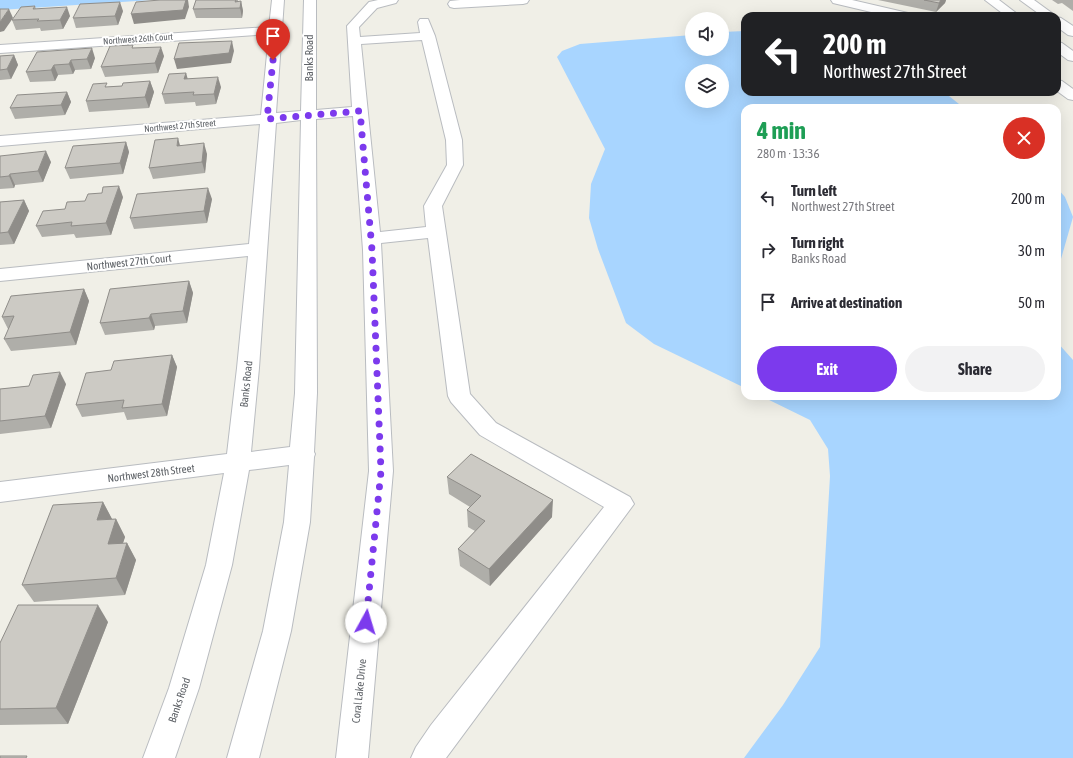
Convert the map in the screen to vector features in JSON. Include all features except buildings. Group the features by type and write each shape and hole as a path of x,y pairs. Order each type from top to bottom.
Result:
{"street":[{"name":"Banks Road","path":"159,758 184,688 219,565 238,461 258,249 267,119 278,0"},
{"name":"Banks Road","path":"243,758 277,631 297,522 303,454 306,393 310,0"},
{"name":"Coral Lake Drive","path":"352,758 381,471 371,238 353,26 373,5 392,0"},
{"path":"454,4 524,0"},
{"path":"837,0 887,12"},
{"path":"991,0 1008,12"},
{"path":"1026,0 1044,12"},
{"path":"1061,24 1073,32"},
{"path":"354,41 426,29 454,140 455,165 433,206 459,396 488,429 621,504 427,758"},
{"name":"Northwest 26th Court","path":"0,49 275,30"},
{"path":"1061,49 1073,57"},
{"path":"1061,87 1073,96"},
{"name":"Northwest 27th Street","path":"0,141 360,111"},
{"path":"371,238 436,232"},
{"name":"Northwest 27th Court","path":"0,275 258,249"},
{"name":"Northwest 28th Street","path":"2,496 238,461 303,454"}],"water":[{"path":"0,0 152,0 0,10"},
{"path":"741,31 741,96 949,96 959,104 741,104 741,386 654,344 626,323 598,249 589,218 591,184 605,149 557,57 562,51 580,44 685,36 685,56 729,56 729,32"},
{"path":"1061,192 1065,197 1073,217 1061,259"},
{"path":"1061,346 1073,360 1073,758 744,758 783,705 820,647 830,476 828,449 810,420 769,400 1061,400"}],"route":[{"path":"273,60 267,119 360,111 372,250 381,471 366,622"}]}
